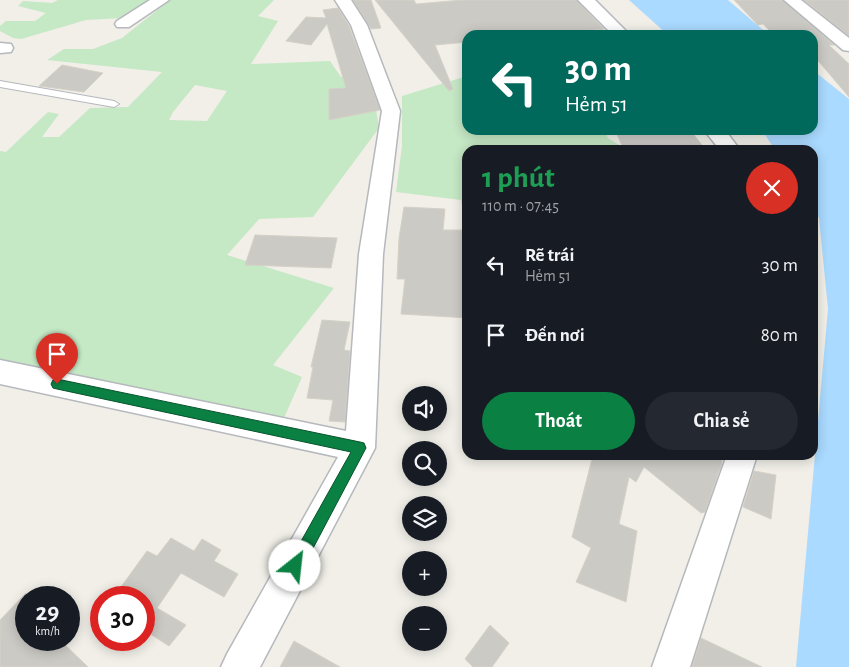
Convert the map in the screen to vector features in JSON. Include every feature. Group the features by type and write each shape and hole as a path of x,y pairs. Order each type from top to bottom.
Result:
{"street":[{"path":"123,24 161,0"},
{"path":"240,667 360,448 372,254 391,111 359,25 343,0"},
{"path":"586,0 617,30"},
{"path":"792,0 849,46"},
{"path":"719,135 728,145"},
{"path":"0,372 360,448"},
{"path":"671,667 740,460"}],"lane":[{"path":"0,84 114,104"}],"green space":[{"path":"58,0 148,0 123,18 86,20 21,39 13,38 0,31 0,26 6,21 35,21 46,13 18,6 23,1 52,3"},
{"path":"170,0 274,0 258,16 278,21 251,64 330,61 341,77 370,72 379,128 313,217 259,219 227,255 334,288 273,365 302,377 284,418 0,359 0,151 6,152 48,112 59,114 42,137 59,137 90,108 128,107 162,72 47,60 64,49 93,49 122,38","holes":["195,85 227,91 207,121 169,120 173,112"]},
{"path":"462,78 462,135 606,135 619,145 462,145 462,205 461,200 396,192 402,146 402,96"}],"water":[{"path":"629,0 728,0 763,30 662,30"},
{"path":"818,74 849,99 849,667 796,667 815,460 818,460 818,421 828,309 818,216 818,145 772,145 765,135 818,135"}],"building":[{"path":"353,0 371,0 381,28 371,29"},
{"path":"375,0 414,0 416,4 462,0 576,0 604,29 462,30 462,43 435,45 453,89 449,91"},
{"path":"734,0 782,0 817,30 769,30 763,24 758,25"},
{"path":"804,0 849,0 849,36"},
{"path":"338,8 349,26 380,110 329,120 329,89 346,88 327,24 311,45 286,41 306,17 326,18 323,10"},
{"path":"818,31 834,45 829,45 849,64 849,97 818,61"},
{"path":"62,65 103,73 84,92 39,86"},
{"path":"617,135 694,135 702,145 622,145"},
{"path":"404,207 445,209 443,230 462,230 462,318 401,314 405,279 397,279 399,238"},
{"path":"255,235 337,238 331,268 245,265"},
{"path":"322,320 350,322 344,350 350,351 345,422 329,421 333,400 307,398 313,367 311,367"},
{"path":"592,460 722,460 705,512 701,513 644,467 636,482 629,477 619,524 637,531 626,602 576,582 591,548 572,537"},
{"path":"754,471 776,475 771,519 743,507"},
{"path":"171,538 194,551 202,539 221,550 214,561 238,574 224,597 181,573 157,608 186,625 169,646 155,637 155,586 122,586 147,551 157,556"},
{"path":"15,604 15,651 71,651 88,667 0,667 0,620"},
{"path":"490,625 509,643 492,667 473,667 465,659"},
{"path":"701,638 762,667 692,667"},
{"path":"294,641 340,667 280,667"}],"route":[{"path":"57,384 360,448 295,566"}]}
